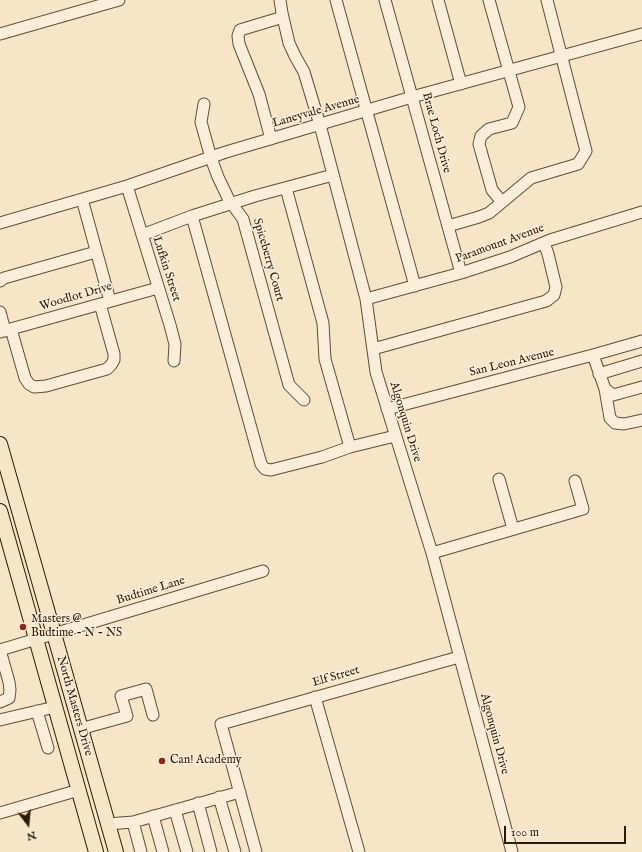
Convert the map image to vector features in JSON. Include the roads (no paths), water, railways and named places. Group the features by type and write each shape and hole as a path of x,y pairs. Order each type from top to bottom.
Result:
{"main road":[{"name":"North Masters Drive","path":"0,444 4,473 53,634 116,852"},
{"name":"North Masters Drive","path":"0,511 4,538 36,639 79,790 80,812 90,829 96,852"},
{"path":"90,829 108,824"}],"street":[{"path":"0,34 119,0"},
{"name":"Algonquin Drive","path":"280,0 289,43 304,72 334,175 366,299 376,372 432,553 512,852"},
{"path":"336,0 415,286"},
{"name":"Brae Loch Drive","path":"385,0 461,273"},
{"path":"438,0 461,84"},
{"path":"489,0 519,107 512,123 489,129 480,136 479,144 492,190 502,202"},
{"path":"448,226 489,213 531,178 578,164 586,150 547,0"},
{"path":"271,139 259,94 239,44 238,36 240,30 283,17"},
{"name":"Laneyvale Avenue","path":"0,223 127,186 226,152 412,97 642,34"},
{"name":"Spiceberry Court","path":"204,104 201,122 211,158 218,177 232,204 243,219 289,385 304,400"},
{"path":"142,235 192,216 334,175"},
{"name":"Lufkin Street","path":"127,186 175,344 174,361"},
{"path":"286,188 323,323 325,359 350,447"},
{"path":"0,312 5,331 25,378 34,387 46,386 106,369 111,365 114,360 114,354 96,252 82,199"},
{"name":"Paramount Avenue","path":"366,299 461,273 510,257 544,242 642,212"},
{"path":"192,216 261,464 265,469 271,470 322,457 350,447 395,436"},
{"path":"373,349 546,301 554,295 556,287 544,242"},
{"path":"0,281 4,278 96,252"},
{"name":"Woodlot Drive","path":"5,331 158,288"},
{"name":"San Leon Avenue","path":"387,409 642,341"},
{"path":"593,355 605,389 610,418 615,423 624,424 642,420"},
{"path":"599,374 642,361"},
{"path":"605,389 613,395 642,387"},
{"path":"499,479 513,529"},
{"path":"432,553 583,509 575,481"},
{"name":"Budtime Lane","path":"0,650 263,571"},
{"path":"0,650 10,682 10,690 8,698 0,702"},
{"name":"Elf Street","path":"240,792 221,724 459,656"},
{"path":"80,729 127,716 121,696 146,689 154,715"},
{"path":"315,697 359,852"},
{"path":"0,720 55,707"},
{"path":"37,711 48,748"},
{"path":"0,813 79,790"},
{"path":"108,824 133,822 240,792 256,852"},
{"path":"219,797 234,852"},
{"path":"198,803 211,852"},
{"path":"176,810 187,852"},
{"path":"153,816 163,852"},
{"path":"133,822 141,852"}],"place":[{"name":"Masters @ Budtime - N - NS","path":"23,627"},
{"name":"Can! Academy","path":"162,761"}]}
